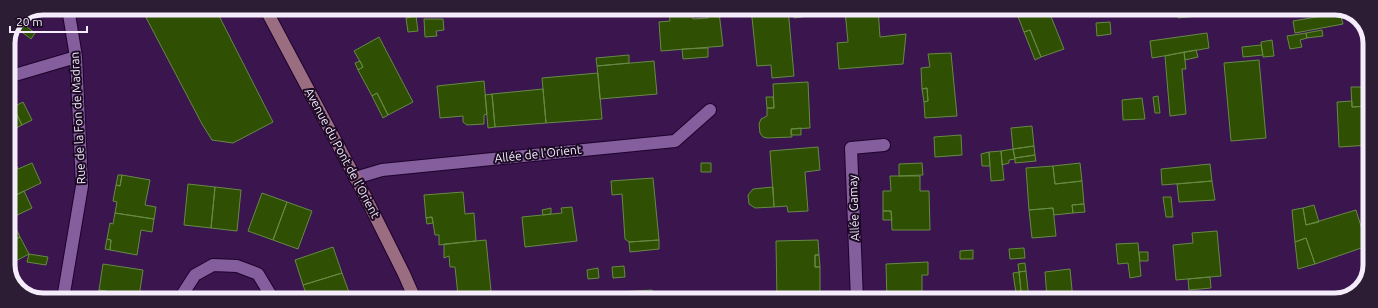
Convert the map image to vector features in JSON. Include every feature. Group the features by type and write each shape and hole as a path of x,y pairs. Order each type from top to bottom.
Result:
{"main road":[{"name":"Avenue du Pont de l'Orient","path":"269,15 355,178 404,274 412,293"}],"street":[{"name":"Rue de la Fon de Madran","path":"64,293 82,186 76,58 69,15"},
{"path":"15,75 76,58"},
{"name":"Allée de l'Orient","path":"355,178 382,170 675,141 710,110"},
{"name":"Allée Gamay","path":"857,293 852,148 884,145"},
{"path":"183,293 195,275 213,265 237,266 258,274 269,293"}],"building":[{"path":"145,15 219,15 273,122 233,143 212,140 202,124"},
{"path":"669,15 692,15 693,19 708,18 708,15 719,15 723,46 661,51 659,22 670,21"},
{"path":"752,15 789,15 794,76 772,78 771,65 757,66"},
{"path":"793,15 816,15 794,18"},
{"path":"845,15 878,15 880,37 906,34 903,64 839,69 837,43 848,42"},
{"path":"1017,15 1050,15 1064,49 1041,57 1030,30 1024,32"},
{"path":"1178,15 1208,15 1178,18"},
{"path":"1335,15 1341,16 1343,24 1295,33 1293,21"},
{"path":"416,16 418,31 408,32 406,18"},
{"path":"424,19 443,19 444,30 436,31 437,36 425,37"},
{"path":"1110,22 1111,34 1097,36 1096,23"},
{"path":"23,24 35,33 31,39 19,30"},
{"path":"1030,30 1041,57 1035,60 1024,32"},
{"path":"1322,30 1323,36 1307,38 1306,33"},
{"path":"1207,33 1209,48 1152,58 1150,41"},
{"path":"1306,33 1307,38 1300,40 1302,47 1290,49 1287,36"},
{"path":"379,37 413,102 388,115 377,93 372,96 358,70 363,67 354,51"},
{"path":"1272,40 1274,56 1263,57 1261,42"},
{"path":"1261,45 1263,55 1243,57 1242,47"},
{"path":"708,48 708,57 683,59 682,49"},
{"path":"1196,50 1198,57 1185,60 1184,52"},
{"path":"1184,52 1186,69 1182,69 1186,114 1170,116 1165,56"},
{"path":"951,53 957,116 925,118 924,102 928,101 927,88 922,89 921,68 930,67 928,54"},
{"path":"629,55 629,63 597,66 596,58"},
{"path":"1259,60 1266,138 1231,141 1224,63"},
{"path":"360,61 363,67 358,70 355,63"},
{"path":"654,61 657,94 600,99 597,66"},
{"path":"598,73 602,119 546,123 542,78"},
{"path":"484,81 487,114 484,115 484,124 467,125 463,122 463,116 440,118 437,86"},
{"path":"808,82 810,128 791,129 792,137 763,137 760,133 759,124 761,119 767,116 767,108 774,108 773,84"},
{"path":"1351,87 1363,87 1363,106 1352,107"},
{"path":"927,88 928,101 924,102 922,89"},
{"path":"543,89 546,123 495,127 492,94"},
{"path":"377,93 388,115 383,118 372,96"},
{"path":"492,94 495,127 488,128 485,95"},
{"path":"1158,96 1160,113 1155,113 1153,97"},
{"path":"766,97 773,97 774,108 767,108"},
{"path":"1142,98 1145,119 1123,120 1122,100"},
{"path":"1352,101 1352,107 1363,106 1363,145 1339,147 1337,102"},
{"path":"23,102 32,120 22,125 15,111 15,106"},
{"path":"15,111 22,125 15,128"},
{"path":"1032,126 1034,146 1013,149 1011,128"},
{"path":"801,128 801,135 791,135 791,129"},
{"path":"961,135 962,155 935,157 934,137"},
{"path":"1034,146 1035,155 1015,158 1013,149"},
{"path":"818,147 820,170 805,172 808,211 788,212 787,206 774,207 770,151"},
{"path":"1013,149 1015,159 1009,160 1009,163 1002,165 1001,151"},
{"path":"1001,151 1004,180 991,181 989,152"},
{"path":"989,152 990,166 982,166 981,154"},
{"path":"1035,155 1036,161 1015,163 1015,158"},
{"path":"15,163 18,169 32,163 41,183 15,196"},
{"path":"701,163 711,163 711,172 701,172"},
{"path":"922,163 923,175 899,176 899,164"},
{"path":"1080,163 1082,181 1055,184 1053,166"},
{"path":"1210,164 1212,181 1162,185 1161,169"},
{"path":"1053,166 1055,184 1082,181 1084,204 1072,205 1073,213 1054,215 1053,208 1029,210 1026,168"},
{"path":"118,175 122,175 120,186 116,185"},
{"path":"122,175 150,180 145,205 156,207 154,219 115,213 117,202 113,201 116,185 120,186"},
{"path":"890,176 920,176 920,191 929,191 930,230 892,230 891,211 883,211 883,191 891,191"},
{"path":"653,178 659,240 629,242 625,239 622,194 612,195 611,181"},
{"path":"1212,181 1215,200 1179,202 1177,184"},
{"path":"188,184 215,187 211,228 184,225"},
{"path":"215,187 241,190 237,231 211,228"},
{"path":"773,187 774,207 755,208 749,204 748,195 753,189"},
{"path":"24,191 32,208 15,216 15,196"},
{"path":"463,192 465,214 474,213 476,241 439,245 439,235 435,235 432,217 426,218 424,195"},
{"path":"262,193 287,202 273,240 248,231"},
{"path":"1163,197 1171,197 1173,217 1166,217"},
{"path":"287,202 312,211 298,249 273,240"},
{"path":"1084,204 1085,212 1073,213 1072,205"},
{"path":"1314,205 1319,222 1306,225 1303,208"},
{"path":"572,207 577,241 525,247 522,217 562,213 561,208"},
{"path":"551,208 551,214 543,215 542,210"},
{"path":"1053,208 1056,236 1032,238 1029,210"},
{"path":"1303,208 1306,225 1356,210 1363,233 1363,247 1315,264 1306,238 1295,242 1292,210"},
{"path":"883,211 891,211 892,220 883,220"},
{"path":"115,213 154,219 152,232 141,230 137,255 110,250 111,240 107,239 110,223 113,224"},
{"path":"432,217 433,223 427,224 426,218"},
{"path":"15,226 20,237 15,240"},
{"path":"1217,231 1221,276 1176,280 1173,245 1193,243 1192,233"},
{"path":"20,237 29,254 15,261 15,240"},
{"path":"1306,238 1315,264 1298,269 1295,242"},
{"path":"107,239 111,240 110,250 105,249"},
{"path":"486,240 491,291 458,293 455,267 450,267 449,256 444,258 444,244"},
{"path":"659,240 659,249 630,252 629,242"},
{"path":"818,240 819,255 815,255 815,267 820,267 820,293 777,293 776,241"},
{"path":"1138,243 1141,276 1130,278 1128,263 1118,264 1116,244"},
{"path":"333,247 342,273 303,285 295,260"},
{"path":"1024,248 1025,258 1010,259 1009,249"},
{"path":"973,250 973,259 960,259 960,251"},
{"path":"1139,252 1148,252 1148,261 1140,261"},
{"path":"29,254 48,257 46,265 27,262"},
{"path":"815,255 819,255 820,267 815,267"},
{"path":"928,262 928,275 922,275 922,293 887,293 886,264"},
{"path":"1025,263 1026,271 1019,272 1018,264"},
{"path":"103,264 143,270 140,293 116,293 99,290"},
{"path":"624,266 625,277 613,278 612,267"},
{"path":"598,268 599,278 588,279 587,270"},
{"path":"1070,269 1072,293 1047,293 1045,272"},
{"path":"1026,271 1028,293 1021,293 1019,272"},
{"path":"1019,272 1021,293 1016,293 1013,273"},
{"path":"342,273 349,293 306,293 303,285"},
{"path":"1210,277 1211,288 1189,290 1188,279"},
{"path":"99,290 116,293 98,293"},
{"path":"652,290 652,293 620,293"}]}
